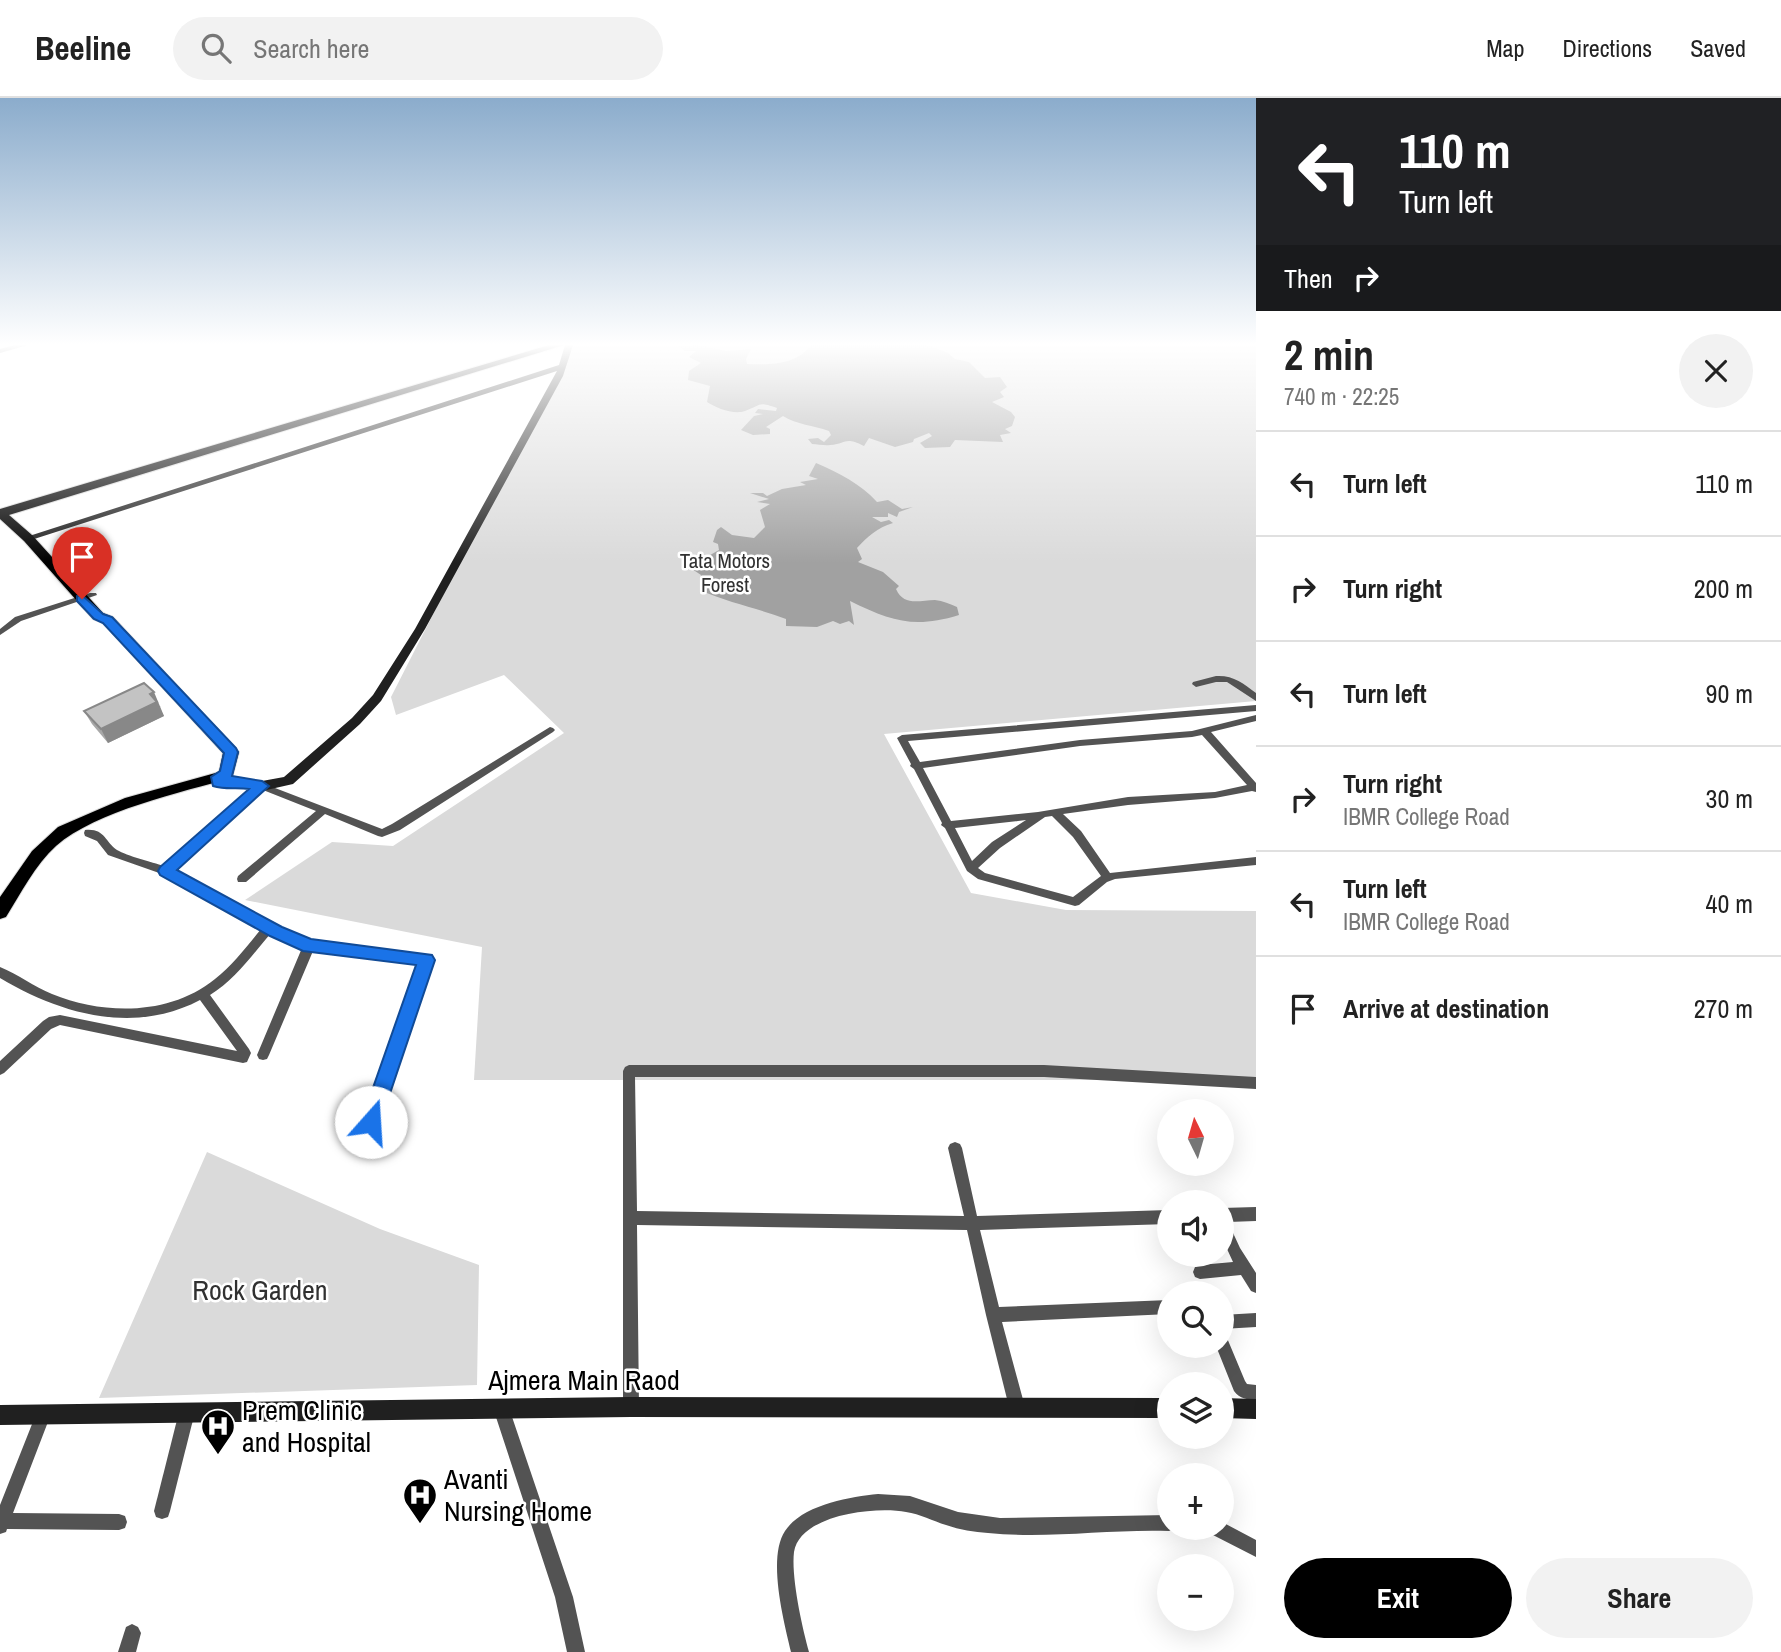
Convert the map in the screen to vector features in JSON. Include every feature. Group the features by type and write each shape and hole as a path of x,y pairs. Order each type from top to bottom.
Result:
{"main road":[{"path":"2,508 298,418"},
{"path":"2,508 313,418"},
{"path":"2,508 32,536 87,597 99,616 108,620 231,752 225,779"},
{"path":"42,853 150,805 225,779"},
{"path":"0,912 51,840 100,815 150,796 225,779"}],"street":[{"path":"32,536 402,418"},
{"path":"166,871 262,786 288,781 377,698 533,418"},
{"path":"0,633 19,620 87,597"},
{"path":"1196,684 1227,677 1238,682 1256,698"},
{"path":"1256,708 902,738 946,825 971,868 982,876 1075,902 1108,878 1256,861"},
{"path":"915,766 1080,743 1205,732 1256,718"},
{"path":"225,779 262,786 375,832 388,831 550,730"},
{"path":"1205,732 1255,788"},
{"path":"946,825 1128,801 1215,795 1255,788"},
{"path":"242,879 322,811"},
{"path":"1054,812 1077,834 1108,878"},
{"path":"971,868 996,845 1042,814"},
{"path":"89,832 101,838 112,852 166,871 309,946 426,960 371,1122"},
{"path":"0,972 30,990 67,1005 102,1013 145,1015 202,994 215,986 269,927"},
{"path":"263,1055 309,946"},
{"path":"0,1069 47,1025 60,1020 243,1058 244,1053 202,994"},
{"path":"631,1407 629,1071 1044,1071 1256,1083"},
{"path":"955,1148 1017,1407"},
{"path":"1234,1215 1256,1214"},
{"path":"630,1218 973,1223 1157,1217"},
{"path":"1234,1248 1256,1286"},
{"path":"1200,1272 1244,1268"},
{"path":"993,1315 1157,1308"},
{"path":"1234,1321 1256,1320"},
{"path":"1228,1358 1243,1391 1256,1393"},
{"name":"Ajmera Main Raod","path":"0,1415 631,1407 1157,1408"},
{"path":"501,1408 564,1597 576,1652"},
{"path":"1234,1408 1256,1409"},
{"path":"162,1511 187,1412"},
{"path":"43,1414 1,1523 119,1522"},
{"path":"800,1652 785,1550 792,1535 836,1508 869,1501 909,1504 939,1517 975,1524 1018,1527 1157,1523"},
{"path":"1234,1537 1256,1549"},
{"path":"127,1652 132,1633"}],"green space":[{"name":"Tata Motors Forest","path":"533,418 1256,418 1256,701 884,734 971,893 1066,910 1256,911 1256,1080 474,1080 482,947 245,900 332,842 393,846 564,733 504,675 396,715 391,697"},
{"name":"Rock Garden","path":"207,1152 380,1229 479,1265 477,1385 99,1398"}],"shaded area":[{"path":"753,418 781,418 766,427 770,429 770,434 753,435 741,430"},
{"path":"786,418 1015,418 1012,426 1005,429 1011,433 1000,435 1003,442 955,440 950,447 925,448 920,443 932,436 929,433 914,439 913,442 895,447 869,438 864,446 849,441 812,444 808,439 818,438 824,442 831,435 829,431"},
{"path":"816,463 849,480 877,502 888,500 902,509 913,507 899,512 897,517 888,513 888,517 872,517 881,522 889,520 893,523 873,533 857,548 862,559 858,562 883,572 899,586 896,589 903,598 944,602 957,607 959,615 929,622 903,621 878,614 850,601 854,625 849,621 840,624 833,621 817,627 786,626 786,619 700,590 701,575 689,567 719,550 718,544 713,542 717,530 721,527 732,535 754,538 765,527 760,510 770,504 757,502 769,499 750,493 763,493 767,496 782,489 806,485 800,482 818,479 809,476"}],"building":[{"path":"144,683 154,692 150,694 157,702 101,729 84,711"}],"place":[{"name":"Prem Clinic and Hospital","path":"218,1456"},
{"name":"Avanti Nursing Home","path":"420,1525"}],"route":[{"path":"82,599 99,616 108,620 231,752 226,774 219,777 218,783 232,781 262,786 166,871 297,942 309,946 426,960 371,1122"}]}
